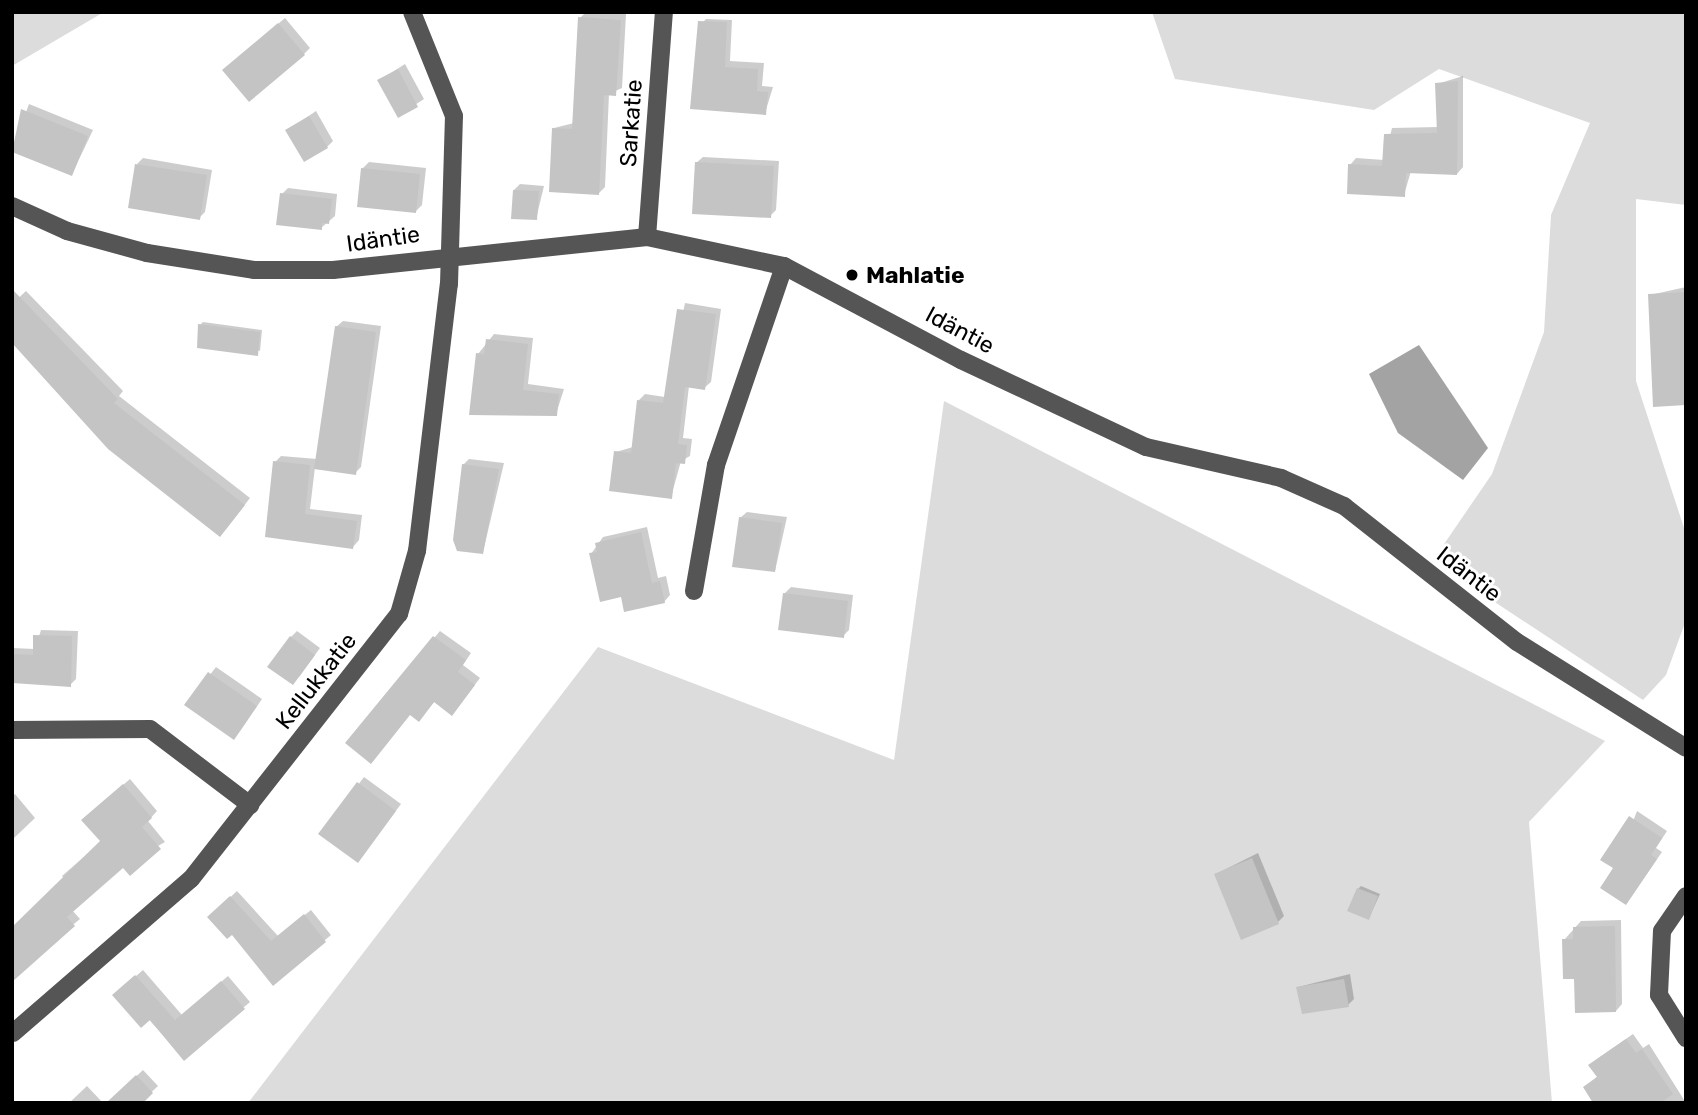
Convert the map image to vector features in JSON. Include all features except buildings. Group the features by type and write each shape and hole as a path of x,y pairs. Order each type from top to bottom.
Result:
{"street":[{"name":"Kellukkatie","path":"13,1033 191,879 399,614 417,551 451,254 454,116 412,12"},
{"name":"Sarkatie","path":"647,237 664,12"},
{"name":"Idäntie","path":"12,206 66,231 147,253 254,270 333,270 451,254 647,237 785,266 1135,442 1281,478 1344,506 1517,642 1686,748"},
{"path":"694,591 716,465 785,266"},
{"path":"12,730 150,729 250,805"},
{"path":"1686,895 1662,931 1659,995 1686,1038"}],"shaded area":[{"path":"12,12 104,12 12,66"},
{"path":"1152,12 1686,12 1686,205 1636,199 1636,381 1686,534 1686,620 1666,675 1643,700 1466,583 1440,550 1492,474 1544,332 1551,215 1590,123 1439,69 1374,110 1175,79"},
{"path":"1419,345 1488,448 1463,480 1398,433 1369,374"},
{"path":"944,401 1605,741 1529,822 1552,1103 248,1103 598,647 894,760"}],"place":[{"name":"Mahlatie","path":"852,275"}]}
